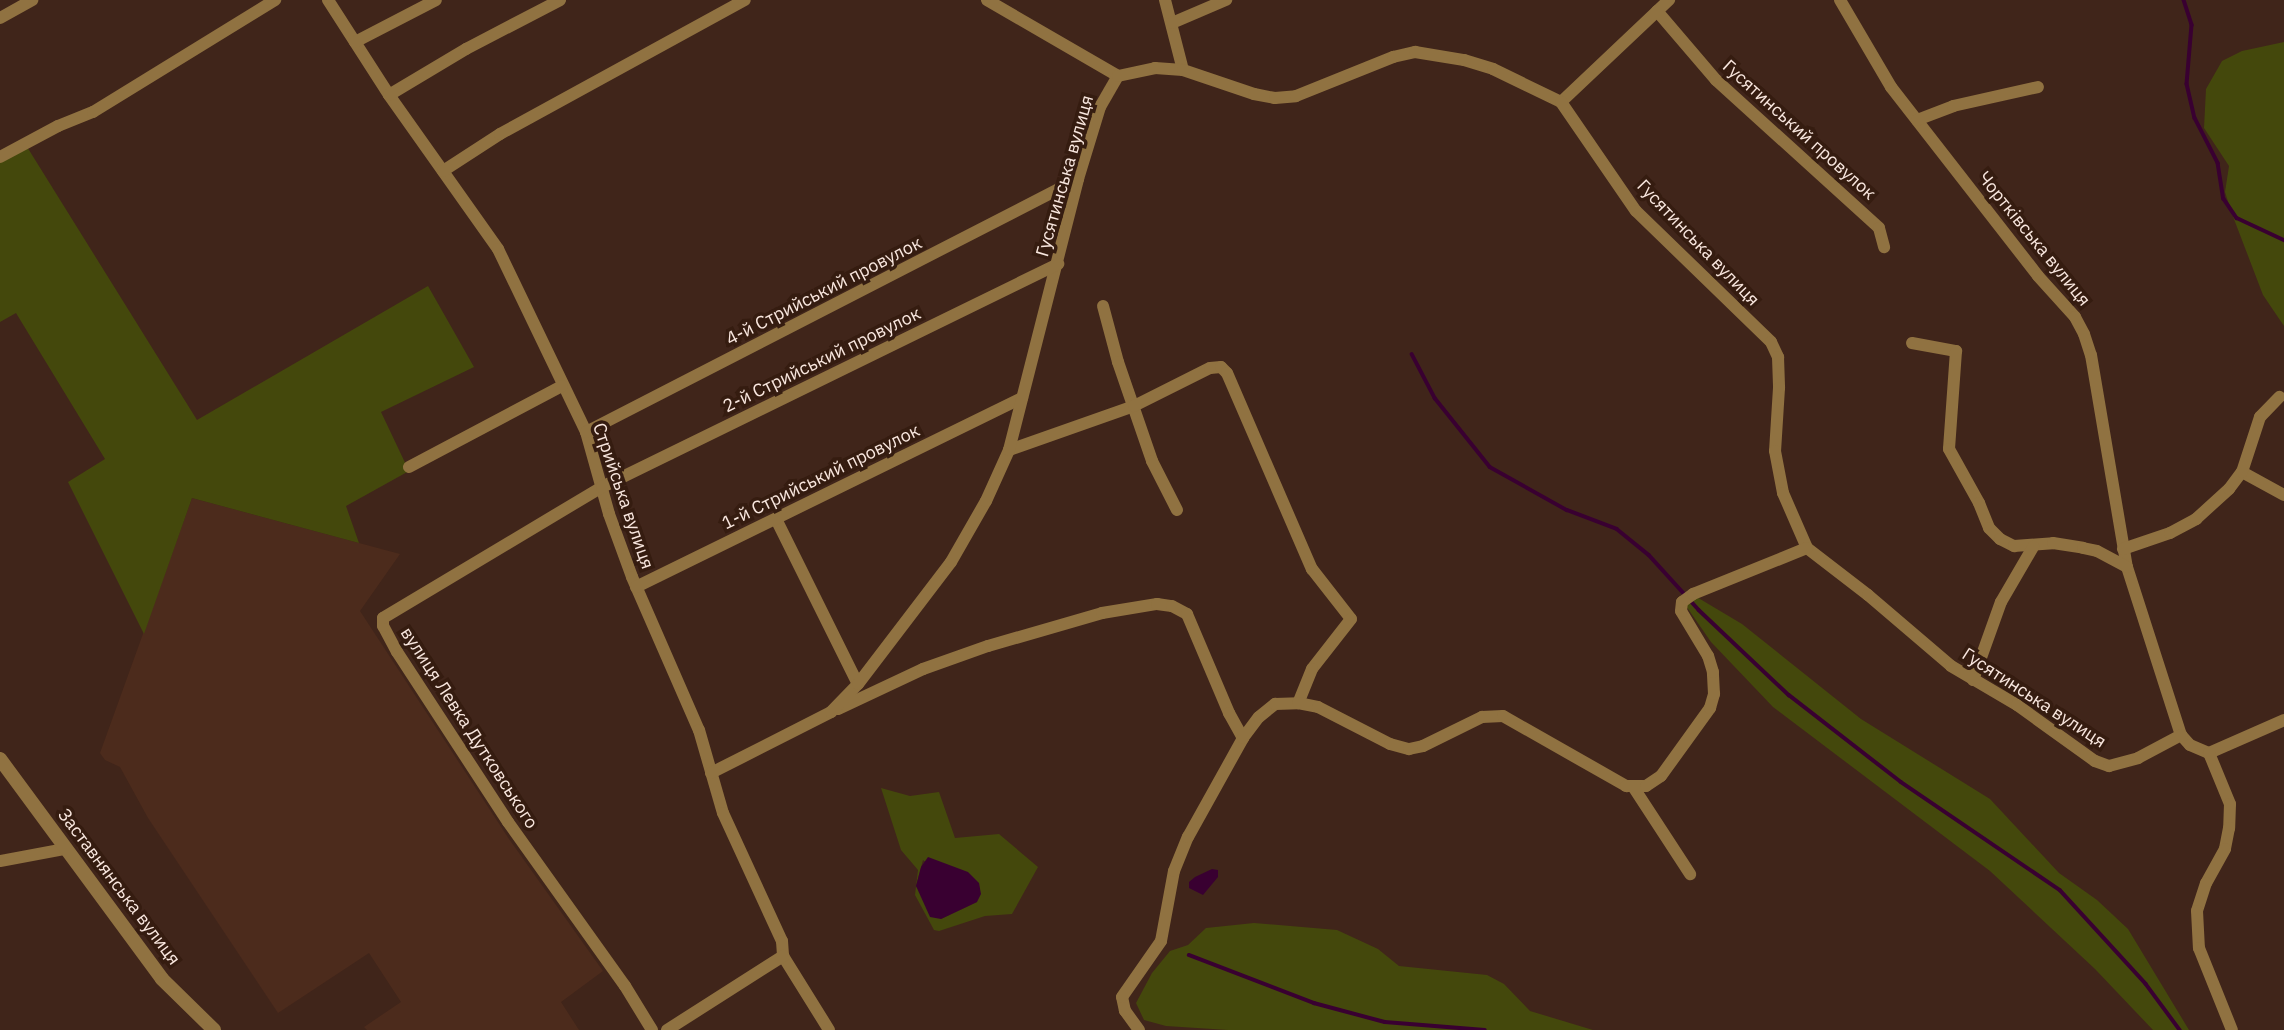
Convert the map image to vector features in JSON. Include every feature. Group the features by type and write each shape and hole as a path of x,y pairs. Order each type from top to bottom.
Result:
{"street":[{"path":"0,19 32,0"},
{"path":"0,157 58,126 93,112 275,0"},
{"name":"Стрийська вулиця","path":"328,0 389,95 498,249 586,432 636,587 699,730 723,813 782,941 783,956 829,1030"},
{"path":"355,42 436,0"},
{"path":"389,95 466,49 560,0"},
{"path":"443,171 500,134 745,0"},
{"path":"987,0 1118,76"},
{"path":"1165,0 1183,70"},
{"path":"1172,23 1226,0"},
{"path":"1561,102 1669,0"},
{"name":"Чортківська вулиця","path":"1840,0 1891,87 2038,276 2074,317 2084,334 2091,355 2127,567 2181,735"},
{"name":"Гусятинський провулок","path":"1657,11 1716,80 1879,228 1884,247"},
{"name":"Гусятинська вулиця","path":"831,712 858,684 951,562 986,501 1009,450 1078,179 1100,107 1118,76 1155,68 1183,70 1254,94 1275,98 1319,89 1365,68 1415,52 1464,60 1493,69 1561,102 1636,211 1771,342 1778,356 1775,451 1783,492 1807,548 1868,595 1951,666 2017,705 2095,761 2109,766 2138,758 2181,735"},
{"path":"1917,120 1953,106 2038,87"},
{"name":"4-й Стрийський провулок","path":"586,432 1078,179"},
{"name":"2-й Стрийський провулок","path":"602,487 1058,264"},
{"path":"1102,306 1152,461 1177,510"},
{"path":"1912,343 1956,351 1949,449 1979,503 1989,528 2000,539 2014,546 2033,547 2053,543 2097,551 2127,567"},
{"path":"1009,450 1134,406 1210,368 1221,367 1227,373 1312,569 1351,619 1312,669 1298,703"},
{"path":"409,467 562,386"},
{"path":"2123,549 2170,533 2196,519 2229,489 2242,472 2260,417 2279,397"},
{"name":"1-й Стрийський провулок","path":"636,587 1022,398"},
{"path":"2242,472 2284,495"},
{"name":"вулиця Левка Дутковського","path":"602,487 388,614 383,618 383,626 508,822 617,975 652,1030"},
{"path":"776,519 858,684"},
{"path":"1973,680 2001,601 2033,547"},
{"path":"1139,1030 1125,1011 1122,997 1129,983 1161,941 1174,871 1188,837 1243,738 1259,717 1275,704 1298,703 1318,707 1390,744 1409,749 1423,746 1482,717 1503,716 1626,786 1646,786 1661,776 1710,708 1714,694 1713,672 1708,656 1681,611 1687,598 1807,548"},
{"path":"711,773 923,669 988,646 1102,613 1157,604 1172,606 1187,614 1228,713 1243,738"},
{"path":"2209,753 2284,720"},
{"path":"2181,735 2190,745 2209,753 2230,804 2225,849 2206,883 2197,911 2199,948 2232,1030"},
{"name":"Заставнянська вулиця","path":"0,759 162,979 214,1030"},
{"path":"1634,788 1690,874"},
{"path":"0,861 64,849"},
{"path":"667,1030 783,956"}],"shaded area":[{"path":"192,498 400,554 360,611 509,839 603,971 561,1002 579,1030 367,1030 364,1027 401,1002 369,953 278,1013 148,818 120,767 105,760 100,753"},
{"path":"928,857 968,872 979,883 981,894 977,902 941,919 930,917 916,886 921,867"},
{"path":"1212,869 1218,870 1218,877 1203,895 1189,888 1189,882 1195,877"}],"green space":[{"path":"2284,42 2284,326 2263,295 2232,214 2225,192 2229,166 2204,128 2206,89 2222,61 2242,51"},
{"path":"24,142 197,420 428,286 474,367 381,412 409,471 346,506 359,543 192,498 144,634 68,482 105,459 16,313 0,322 0,154"},
{"path":"1695,596 1742,624 1861,719 1990,799 2059,873 2097,900 2128,929 2189,1030 2153,1030 2095,969 1990,871 1773,707 1711,642 1684,603"},
{"path":"881,788 910,796 939,792 955,838 999,834 1038,867 1012,914 985,916 939,931 934,930 915,895 916,886 941,919 977,902 923,860 916,885 918,870 901,850"},
{"path":"1254,923 1337,930 1378,949 1399,966 1487,975 1504,984 1530,1011 1593,1030 1228,1030 1166,1026 1144,1020 1136,1003 1152,973 1170,951 1188,945 1206,928"}],"waterway":[{"path":"2184,0 2192,25 2187,84 2195,118 2218,163 2224,199 2237,218 2284,240"},
{"path":"1412,354 1435,398 1490,467 1567,510 1617,529 1649,555 1699,610 1789,695 1901,782 2060,890 2146,984 2180,1030"},
{"path":"1189,955 1314,1003 1385,1022 1485,1030"}]}
